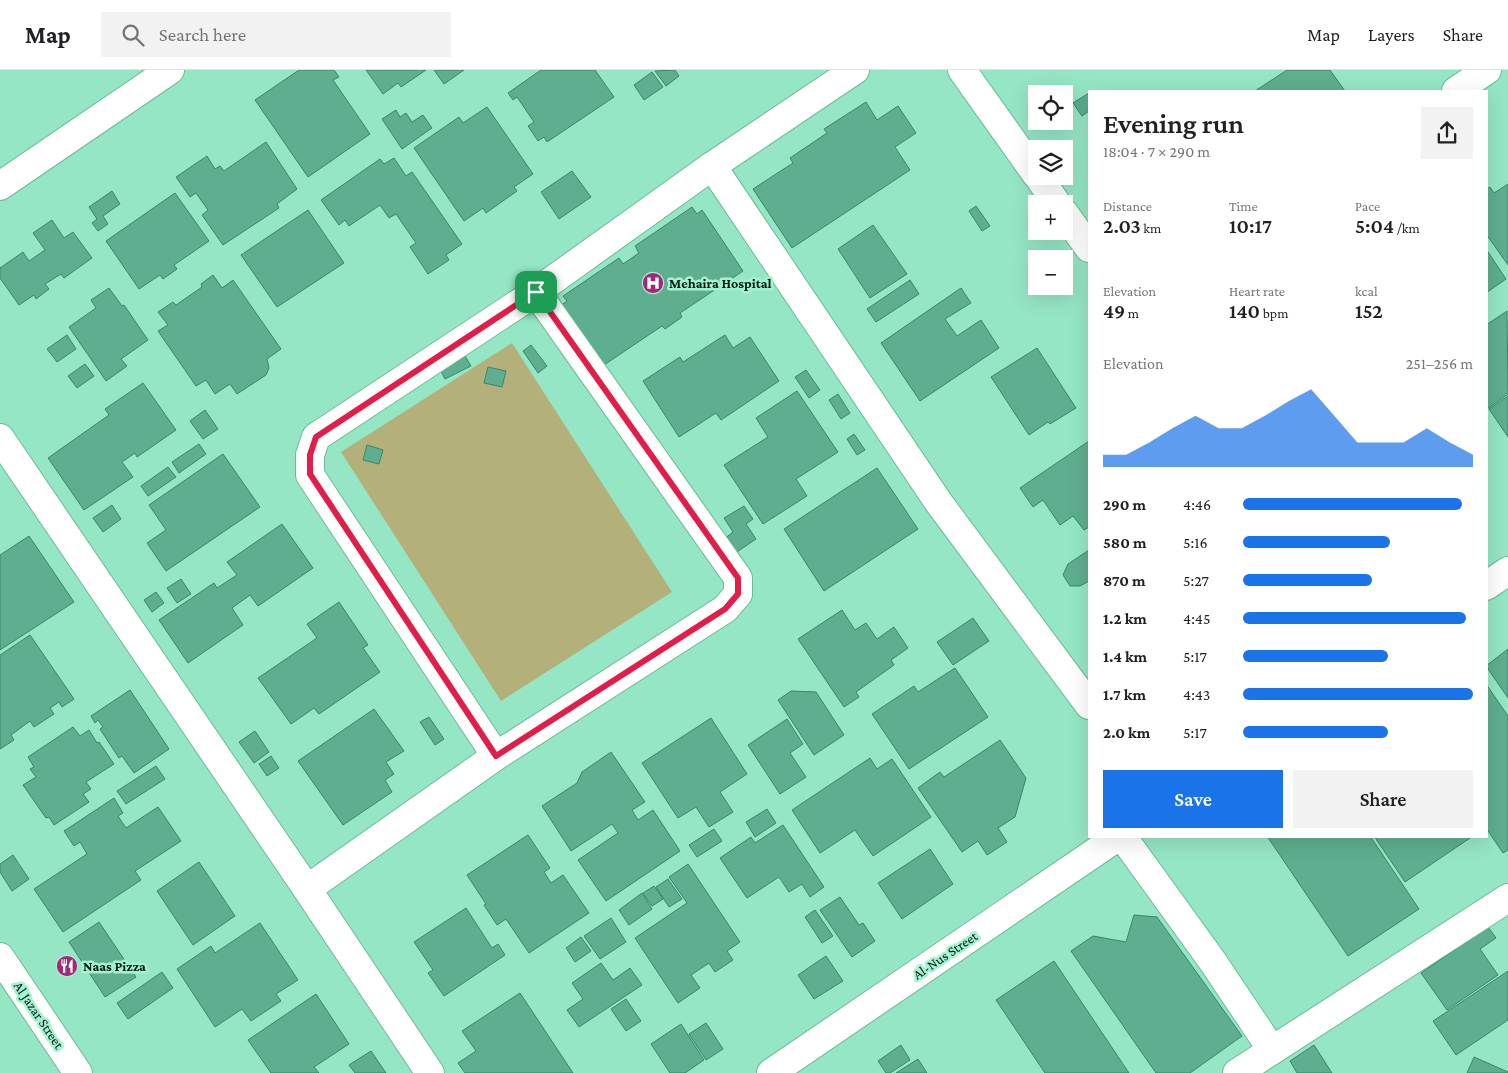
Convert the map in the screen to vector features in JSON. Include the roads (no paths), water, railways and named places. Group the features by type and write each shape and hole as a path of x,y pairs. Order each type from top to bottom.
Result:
{"street":[{"path":"0,186 170,70"},
{"path":"496,756 310,474 310,455 316,437 536,292 712,166 855,70"},
{"path":"962,70 1028,162"},
{"path":"1457,90 1487,70"},
{"path":"712,166 939,503 1088,705"},
{"path":"1073,226 1088,247"},
{"path":"308,889 496,756 725,609 738,594 738,578 536,292"},
{"path":"0,438 308,889 430,1073"},
{"path":"1488,585 1508,571"},
{"name":"Al-Nus Street","path":"771,1073 1118,838"},
{"path":"1122,838 1213,962 1272,1050"},
{"path":"1237,1073 1272,1050 1504,911"},
{"name":"Al Jazar Street","path":"0,957 78,1073"}],"place":[{"name":"Mehaira Hospital","path":"653,283"},
{"name":"Naas Pizza","path":"67,966"}]}
